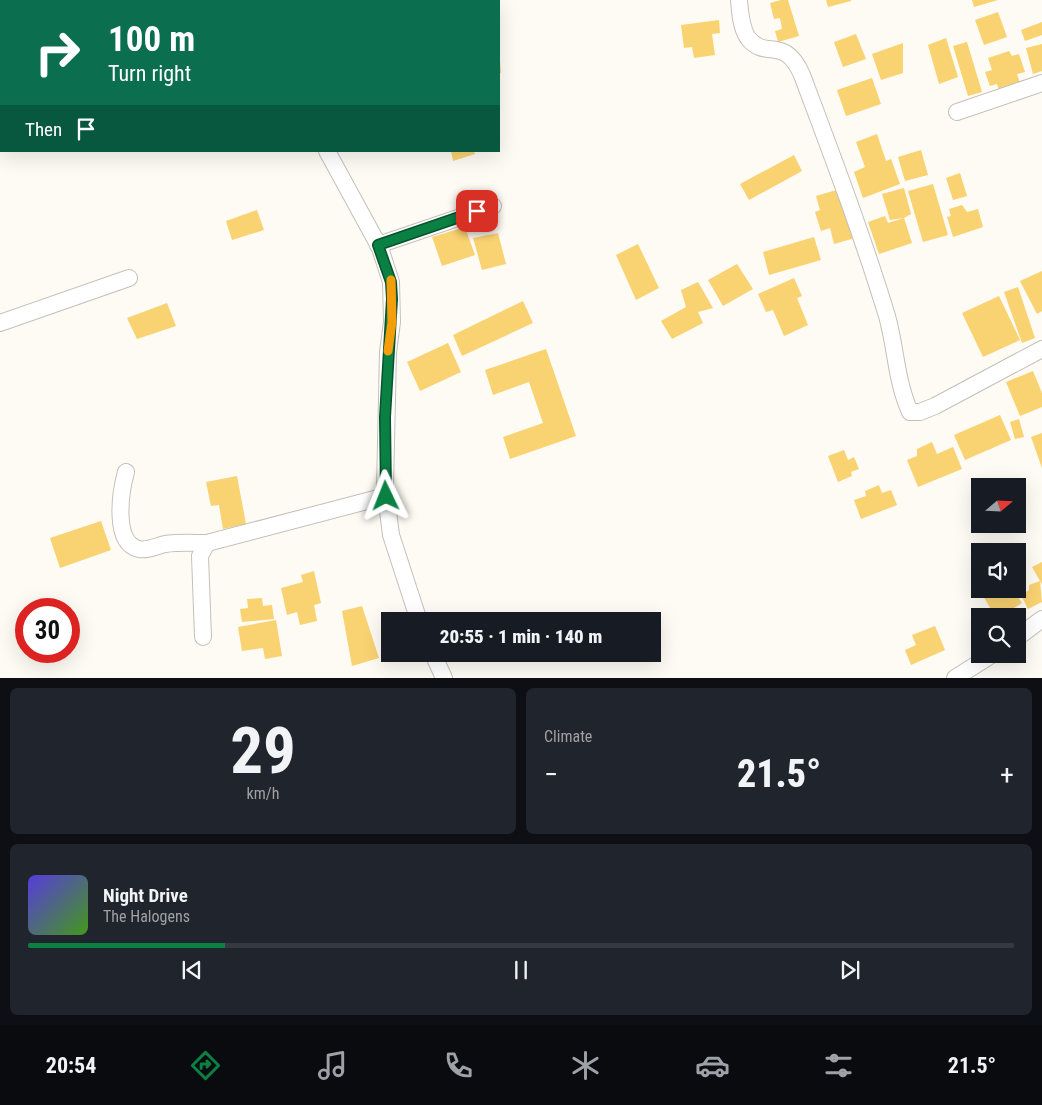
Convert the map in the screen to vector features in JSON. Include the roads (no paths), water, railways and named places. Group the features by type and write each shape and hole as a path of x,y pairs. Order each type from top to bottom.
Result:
{"street":[{"path":"739,0 742,21 747,37 759,48 782,50 795,59 802,75 854,214 887,318 902,396 910,412 920,412 935,406 1042,349"},
{"path":"957,112 1042,83"},
{"path":"328,152 378,245 391,282 392,322 388,352 385,424 386,496 391,535 416,612"},
{"path":"378,245 493,206"},
{"path":"0,323 129,278"},
{"path":"126,472 120,493 122,525 130,544 136,548 146,549 164,544 207,542 386,496"},
{"path":"203,637 200,556 207,542"},
{"path":"1026,631 1042,619"},
{"path":"437,662 444,678"},
{"path":"955,678 979,663"}]}
